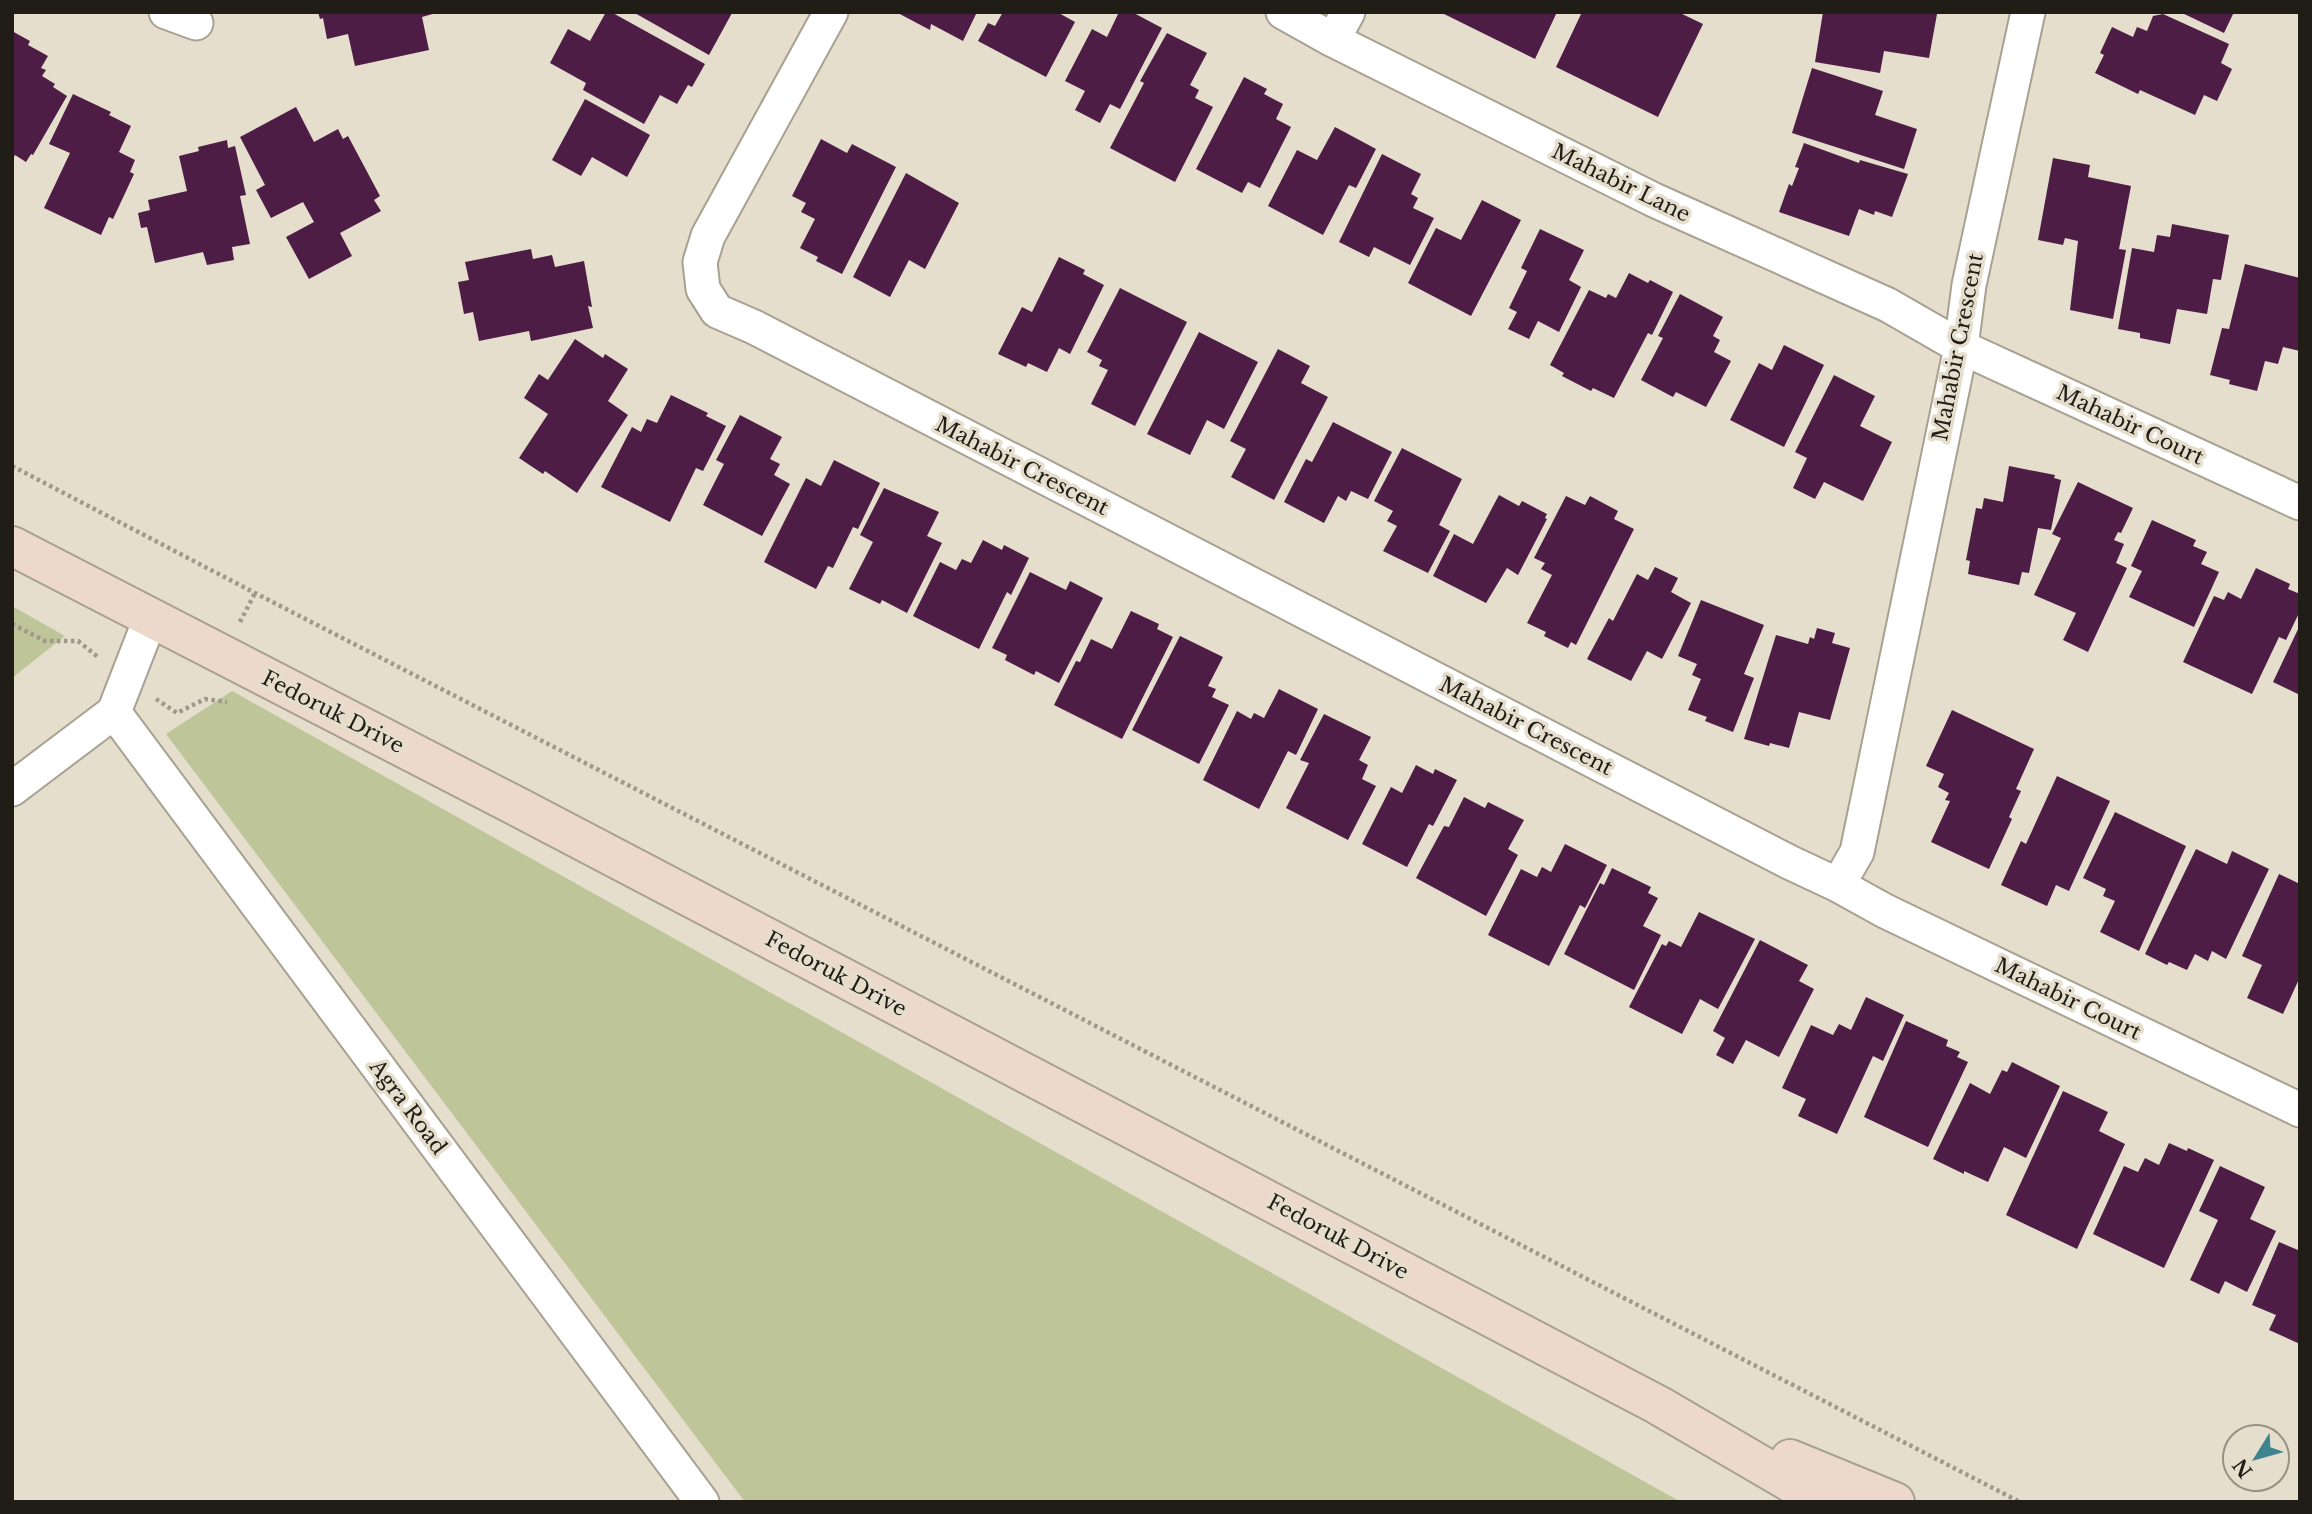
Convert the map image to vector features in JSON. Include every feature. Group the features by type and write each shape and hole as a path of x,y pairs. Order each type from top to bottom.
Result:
{"main road":[{"name":"Fedoruk Drive","path":"12,546 508,802 1658,1405 1825,1502"},
{"name":"Fedoruk Drive","path":"1658,1405 1895,1502"}],"street":[{"name":"Mahabir Crescent","path":"831,12 708,236 700,262 703,289 717,311 1838,885 1857,852 1961,347 1969,285 2028,12"},
{"name":"Mahabir Lane","path":"1283,12 1341,26 1654,200 1888,306 1961,347"},
{"name":"Mahabir Court","path":"1961,347 2300,502"},
{"path":"12,789 114,712 150,617"},
{"name":"Agra Road","path":"114,712 702,1502"},
{"name":"Mahabir Court","path":"1838,885 1885,911 2300,1110"}],"path":[{"path":"12,466 267,600 2021,1502"},
{"path":"12,624 45,641 67,641"}],"green space":[{"path":"12,606 65,636 12,678"},
{"path":"232,691 1681,1502 745,1502 166,734"}],"building":[{"path":"318,12 436,13 422,17 429,50 355,66 348,34 327,39 323,18 320,19"},
{"path":"606,12 611,12 705,64 692,87 688,85 677,104 660,95 644,124 583,90 586,83 550,63 568,29 590,41"},
{"path":"633,12 730,12 732,13 709,55"},
{"path":"896,12 977,12 963,41 931,24 930,30"},
{"path":"1003,12 1057,12 1075,22 1046,77 978,41 988,23 995,26"},
{"path":"1119,12 1132,12 1162,28 1120,109 1110,104 1100,123 1075,110 1085,91 1065,81 1092,29 1107,37"},
{"path":"1440,12 1557,12 1535,59"},
{"path":"1582,12 1678,12 1703,24 1658,117 1556,67"},
{"path":"1823,12 1937,14 1929,58 1884,51 1880,73 1815,62"},
{"path":"2180,12 2234,12 2224,33"},
{"path":"2163,14 2229,44 2221,63 2232,69 2217,101 2204,95 2195,115 2140,90 2138,94 2095,73 2104,55 2100,53 2112,27 2133,37 2137,27 2147,31 2153,16"},
{"path":"12,31 30,41 28,45 48,56 41,68 46,70 42,76 67,96 33,155 31,154 26,162 15,155 12,160"},
{"path":"1167,33 1207,53 1190,85 1199,90 1195,98 1213,107 1175,182 1110,148 1144,83 1140,81"},
{"path":"1812,68 1883,91 1875,115 1917,129 1904,169 1792,133"},
{"path":"1244,77 1267,89 1264,94 1283,104 1276,119 1291,127 1260,188 1248,182 1242,193 1196,169"},
{"path":"73,94 111,112 109,115 131,126 119,152 135,160 130,172 134,174 113,219 109,217 101,235 44,208 70,153 49,144"},
{"path":"585,99 650,135 627,177 592,157 581,176 552,160"},
{"path":"296,107 314,142 338,129 343,139 348,136 380,196 374,200 381,211 340,233 352,256 309,279 286,237 314,222 303,202 271,218 256,190 265,185 240,137"},
{"path":"1335,127 1376,149 1356,188 1349,185 1323,235 1268,206 1297,150 1317,160"},
{"path":"821,139 847,153 852,144 896,167 842,274 816,261 818,257 800,248 815,219 801,212 806,203 792,196"},
{"path":"227,140 228,148 235,146 246,195 240,196 250,244 232,247 234,260 207,265 203,252 155,263 147,227 141,228 138,213 150,210 148,200 187,191 179,156 199,151 198,147"},
{"path":"1804,143 1859,163 1860,160 1908,174 1892,217 1875,211 1874,215 1859,209 1849,236 1779,212 1789,184 1792,186 1799,168 1795,167"},
{"path":"1382,154 1421,174 1411,194 1418,198 1413,208 1434,218 1410,265 1374,247 1369,257 1339,242"},
{"path":"2053,158 2090,165 2088,177 2131,186 2119,249 2126,250 2113,319 2070,310 2078,241 2065,238 2063,245 2038,240"},
{"path":"906,173 959,203 925,269 909,260 890,297 853,277"},
{"path":"1482,200 1521,220 1471,316 1408,283 1436,228 1461,240"},
{"path":"2172,224 2229,235 2221,280 2213,279 2207,314 2177,309 2170,344 2140,338 2140,333 2118,329 2132,248 2154,252 2157,235 2170,237"},
{"path":"1540,229 1584,250 1569,280 1581,287 1559,332 1538,321 1529,339 1508,329 1517,312 1509,308 1527,271 1521,268"},
{"path":"531,249 533,259 552,255 555,267 584,261 593,328 531,341 529,331 479,341 473,312 464,314 458,282 469,280 465,262"},
{"path":"1059,257 1085,270 1083,274 1104,285 1070,354 1059,348 1047,372 1028,363 1026,367 998,354 1022,307 1032,312"},
{"path":"2245,264 2300,278 2300,351 2283,347 2278,364 2265,361 2257,391 2229,384 2230,380 2210,375 2222,328 2229,329"},
{"path":"1629,273 1673,292 1652,335 1648,333 1614,398 1593,388 1591,391 1562,376 1564,373 1550,365 1589,290 1606,298 1608,294 1616,298"},
{"path":"1120,288 1187,322 1135,426 1091,404 1108,370 1099,366 1102,360 1087,352"},
{"path":"1680,294 1723,317 1713,336 1720,340 1714,352 1731,361 1706,407 1676,392 1673,397 1641,380 1663,338 1658,336"},
{"path":"1199,332 1258,362 1224,429 1207,420 1190,455 1147,434"},
{"path":"575,339 603,358 605,354 628,369 608,401 628,415 577,493 545,471 543,474 519,458 548,414 524,398 539,374 548,380"},
{"path":"1784,345 1824,365 1784,447 1730,420 1759,363 1772,370"},
{"path":"1278,349 1310,366 1301,383 1328,397 1274,500 1231,477 1246,449 1230,441"},
{"path":"1834,375 1875,396 1860,426 1892,442 1863,501 1824,482 1815,499 1793,488 1807,458 1795,452"},
{"path":"671,395 708,413 706,416 726,426 703,471 696,468 670,522 601,487 632,427 641,432 647,419 657,423"},
{"path":"740,415 782,437 770,459 780,464 774,475 790,484 762,536 703,505 724,464 716,460"},
{"path":"1333,422 1392,452 1368,499 1351,491 1346,501 1338,496 1324,523 1284,502 1306,459 1312,462"},
{"path":"1402,448 1462,479 1439,525 1450,531 1428,573 1383,551 1397,526 1387,521 1393,511 1374,501"},
{"path":"834,460 880,483 858,529 853,527 833,568 828,566 816,589 764,562 806,478 821,486"},
{"path":"2009,466 2055,475 2054,478 2061,480 2051,530 2038,528 2029,573 2022,572 2019,585 1968,574 1970,561 1966,560 1976,508 1982,509 1984,498 2003,502"},
{"path":"2078,482 2133,508 2121,533 2118,532 2114,540 2124,544 2116,563 2127,568 2088,652 2063,640 2076,613 2034,595 2061,538 2052,534"},
{"path":"884,488 939,512 927,536 942,543 907,613 882,600 880,604 849,589 873,542 860,535"},
{"path":"1499,495 1519,506 1522,501 1547,514 1547,519 1518,575 1507,568 1486,603 1433,576 1454,534 1473,544"},
{"path":"1566,496 1585,505 1590,496 1618,511 1614,519 1634,529 1576,645 1571,642 1568,648 1544,636 1546,632 1527,623 1552,575 1541,569 1545,563 1534,558"},
{"path":"2152,520 2196,540 2193,546 2207,552 2201,564 2219,572 2194,627 2129,597 2142,571 2131,566"},
{"path":"983,540 1002,550 1004,545 1029,558 1011,595 1007,592 979,649 913,616 940,562 956,570 962,559 971,563"},
{"path":"1655,567 1678,578 1671,592 1691,603 1662,659 1647,651 1631,681 1587,659 1609,618 1613,621 1637,574 1648,580"},
{"path":"2256,568 2290,584 2288,589 2300,594 2300,611 2286,640 2279,637 2252,694 2183,662 2214,596 2224,600 2228,592 2241,599"},
{"path":"1030,572 1066,590 1070,581 1103,598 1059,683 1036,671 1034,675 1005,660 1007,655 992,648"},
{"path":"1701,600 1764,625 1744,674 1754,678 1733,732 1705,721 1707,717 1688,710 1701,679 1692,675 1697,664 1678,656"},
{"path":"1131,611 1159,624 1157,629 1173,637 1122,739 1054,705 1076,661 1080,662 1091,639 1112,649"},
{"path":"2300,625 2300,695 2273,682"},
{"path":"1817,628 1835,633 1832,643 1850,648 1830,720 1799,712 1789,748 1744,739 1776,635 1808,644 1810,637 1814,639"},
{"path":"1180,636 1223,657 1208,686 1216,689 1212,697 1229,705 1199,764 1132,730"},
{"path":"1279,689 1318,709 1296,755 1288,751 1259,809 1203,780 1237,711 1251,719 1254,713 1264,718"},
{"path":"1952,710 2034,749 2016,789 2021,791 2009,817 2012,819 1989,869 1931,842 1950,801 1945,800 1949,793 1938,787 1944,774 1926,766"},
{"path":"1324,714 1371,737 1359,760 1368,765 1362,779 1376,786 1348,840 1286,808 1309,763 1300,760"},
{"path":"1416,765 1433,774 1435,769 1457,780 1433,826 1429,824 1407,867 1362,844 1391,787 1402,793"},
{"path":"2057,776 2110,801 2069,891 2056,885 2047,906 2001,885 2021,841 2026,844"},
{"path":"1464,797 1485,808 1488,802 1524,820 1508,849 1518,855 1486,916 1416,878 1444,826 1449,827"},
{"path":"2115,812 2186,846 2139,951 2100,932 2115,901 2103,896 2106,889 2083,878"},
{"path":"1565,844 1607,865 1585,908 1580,905 1549,966 1488,935 1521,869 1537,877 1542,867 1551,872"},
{"path":"2196,849 2227,864 2232,851 2269,869 2226,959 2212,951 2208,961 2195,954 2187,970 2169,962 2167,965 2145,954"},
{"path":"1612,868 1651,887 1648,893 1658,898 1643,926 1661,935 1634,990 1564,954 1600,883 1604,885"},
{"path":"2279,874 2300,884 2300,977 2283,1014 2247,998 2262,965 2242,956"},
{"path":"1699,912 1755,939 1718,1009 1700,999 1682,1034 1629,1007 1662,944 1666,946 1669,941 1681,947"},
{"path":"1760,940 1808,965 1799,981 1814,989 1779,1057 1746,1040 1733,1064 1716,1055 1725,1038 1713,1031"},
{"path":"1866,997 1904,1015 1883,1061 1873,1056 1837,1134 1798,1116 1806,1099 1782,1088 1811,1025 1833,1035 1839,1024 1851,1030"},
{"path":"1906,1021 1948,1040 1946,1046 1960,1052 1957,1057 1968,1062 1928,1147 1864,1117"},
{"path":"2012,1062 2060,1086 2026,1158 2004,1147 1988,1182 1933,1159 1970,1083 1990,1094 2002,1070 2007,1072"},
{"path":"2063,1091 2108,1112 2099,1131 2125,1144 2077,1249 2006,1215"},
{"path":"2169,1143 2214,1160 2164,1268 2093,1234 2124,1166 2138,1172 2145,1158 2159,1165"},
{"path":"2220,1166 2265,1187 2250,1219 2276,1231 2247,1292 2225,1281 2219,1294 2190,1280 2218,1220 2199,1211"},
{"path":"2279,1242 2298,1250 2300,1245 2300,1344 2269,1330 2276,1315 2252,1305"}]}
